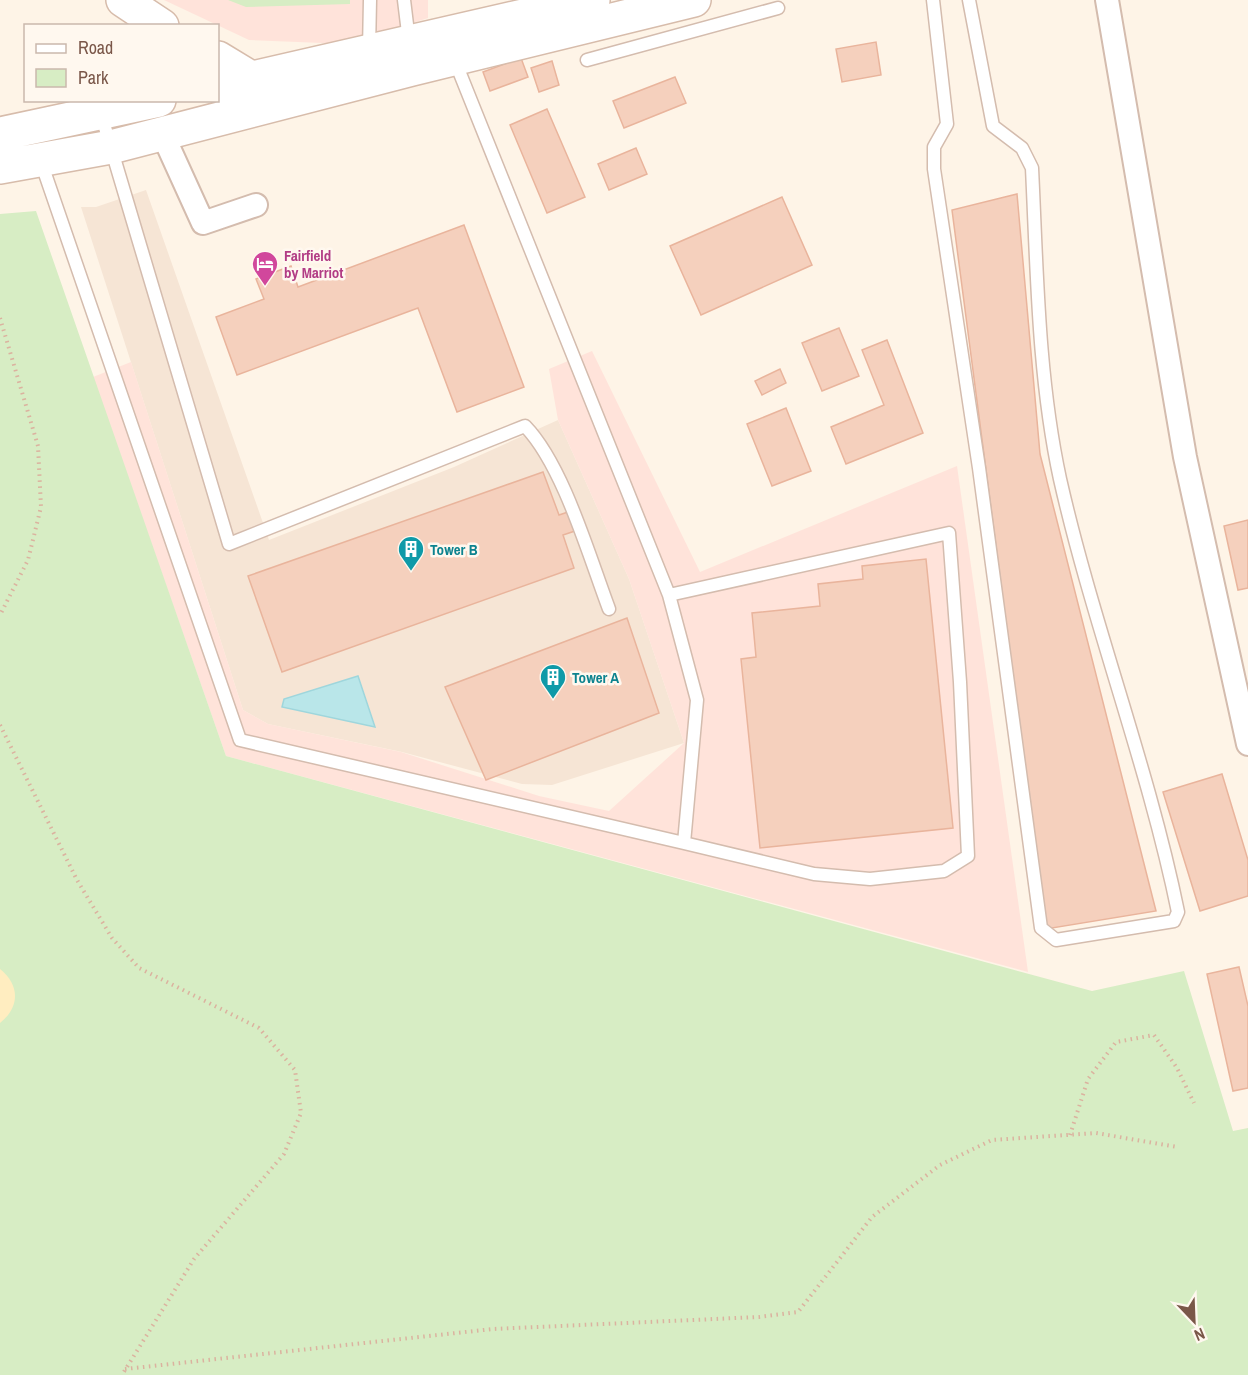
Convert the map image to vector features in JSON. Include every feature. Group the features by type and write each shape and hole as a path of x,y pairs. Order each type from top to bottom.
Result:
{"main road":[{"path":"123,0 159,24"},
{"path":"0,167 111,147 259,110 369,66 592,0"},
{"path":"411,55 453,59 667,22 694,0"},
{"path":"219,59 250,78 259,110"},
{"path":"219,86 250,78 369,66"},
{"path":"0,134 151,102"}],"street":[{"path":"1107,0 1185,457 1248,744"},
{"path":"163,135 203,223 256,205"}],"lane":[{"path":"369,66 370,0"},
{"path":"404,0 411,55"},
{"path":"933,0 947,124 934,147 934,169 979,468 1041,928 1056,940 1174,921 1178,912 1122,698 1086,581 1048,420 1041,345 1032,168 1022,148 993,126 969,0"},
{"path":"587,60 667,22 778,8"},
{"path":"453,59 669,595 697,700 684,843"},
{"path":"101,114 229,544 525,426 554,466 609,609"},
{"path":"41,161 240,740 814,874 870,879 944,871 968,856 960,682 949,533 669,595"}],"path":[{"path":"0,318 38,446 41,507 28,560 0,615"},
{"path":"0,725 78,880 112,938 139,968 260,1028 295,1070 301,1113 284,1154 194,1259 122,1375"},
{"path":"1070,1135 1088,1079 1116,1042 1154,1035 1178,1068 1194,1104"},
{"path":"125,1369 493,1329 759,1317 798,1312 872,1217 940,1165 992,1140 1096,1133 1177,1147"}],"shaded area":[{"path":"164,0 428,0 428,18 347,44 249,40"},
{"path":"146,190 269,540 454,467 558,420 629,579 684,743 552,785 522,784 402,752 268,724 243,710 81,207 96,207"},
{"path":"592,351 700,572 957,466 1028,972 226,756 93,377 131,362 243,710 268,724 401,752 539,796 609,811 684,743 629,579 558,420 549,369"}],"green space":[{"path":"228,0 350,0 350,4 246,7"},
{"path":"36,211 226,756 1092,991 1184,971 1233,1131 1248,1128 1248,1375 0,1375 0,214"}],"sand":[{"path":"0,969 11,982 15,996 11,1010 0,1023"}],"water":[{"path":"358,676 375,727 282,707 284,699"}],"building":[{"path":"876,42 881,75 842,82 836,49"},
{"path":"521,58 528,77 490,91 483,72"},
{"path":"552,61 559,85 539,92 531,68"},
{"path":"675,77 686,103 624,128 613,101"},
{"path":"547,109 585,197 547,213 510,125"},
{"path":"636,148 647,174 609,190 598,164"},
{"path":"1017,194 1040,454 1156,911 1046,929 952,210"},
{"path":"782,197 812,265 701,315 670,246"},
{"path":"464,225 524,387 457,412 418,308 237,375 216,317 264,299 256,279 291,266 298,287"},
{"path":"839,328 859,376 822,391 802,343"},
{"path":"887,340 923,433 846,464 831,427 884,405 862,350"},
{"path":"780,369 786,383 762,395 755,381"},
{"path":"786,408 811,471 772,486 747,424"},
{"name":"Tower B","path":"543,472 559,515 568,512 575,531 563,535 574,568 282,672 248,576"},
{"path":"1248,520 1248,588 1238,590 1224,526"},
{"path":"926,559 953,828 760,848 741,659 756,657 752,613 820,606 818,584 863,579 862,566"},
{"name":"Tower A","path":"627,618 659,713 486,780 445,687"},
{"path":"1222,774 1248,860 1248,896 1200,911 1163,792"},
{"path":"1239,967 1248,1006 1248,1088 1233,1091 1207,974"}],"place":[{"name":"Fairfield by Marriot","path":"265,287"},
{"name":"Tower B","path":"411,572"},
{"name":"Tower A","path":"553,700"}]}
